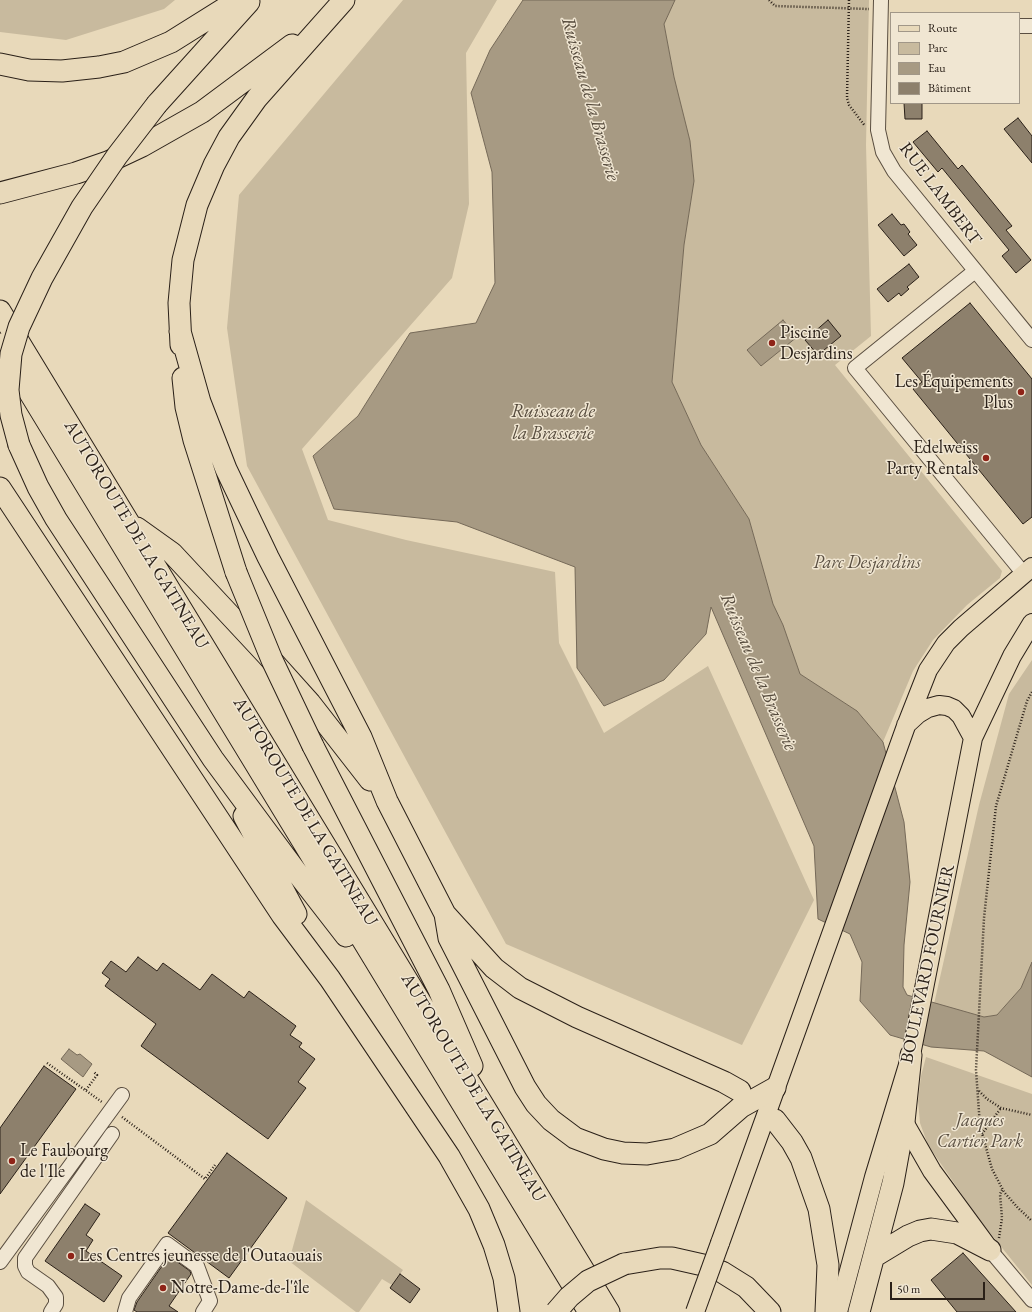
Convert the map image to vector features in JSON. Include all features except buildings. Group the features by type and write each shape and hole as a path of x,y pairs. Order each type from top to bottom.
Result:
{"highway":[{"path":"0,64 29,70 62,71 99,68 124,62 172,42 238,0"},
{"path":"251,0 157,104 117,156 78,214 42,278 19,327 11,354 8,390 11,415 19,445 38,487 56,519 213,759 301,878 399,1001"},
{"path":"344,0 248,110 229,137 211,172 197,205 186,247 180,288 180,331 186,407 209,490 236,572 272,660 313,746 439,990 507,1146"},
{"path":"0,193 76,173 108,162 142,146 206,109 265,64 320,27"},
{"name":"AUTOROUTE DE LA GATINEAU","path":"0,311 609,1312"},
{"path":"180,331 200,402 226,469 268,557 361,737 387,801 445,914 494,968 520,988 577,1016 720,1080 740,1091"},
{"name":"AUTOROUTE DE LA GATINEAU","path":"0,344 589,1312"},
{"path":"0,488 282,915 330,979 433,1131 471,1194 483,1218 498,1255 506,1289 509,1312"},
{"path":"128,522 172,553 310,703 387,801"},
{"path":"213,759 330,979"},
{"path":"445,914 449,938 525,1087 551,1120 575,1138 604,1149 624,1153 647,1154 666,1151 691,1144 710,1134 741,1107 775,1088"},
{"path":"859,1312 890,1197 904,1122 911,1055"},
{"path":"775,1120 792,1142 801,1158 819,1209 828,1264 826,1312"},
{"path":"875,1256 908,1236 920,1231 931,1229 957,1233 994,1246"},
{"path":"556,1312 568,1297 588,1281 624,1264 660,1258 672,1258 703,1264 722,1272 746,1287 770,1312"}],"main road":[{"path":"695,1312 898,748 928,670 946,643 982,608 1028,570"},
{"name":"BOULEVARD FOURNIER","path":"838,1312 874,1176 911,1055 973,738 998,683 1032,623"},
{"path":"906,726 918,714 928,708 939,705 947,706 954,709 961,716 973,738"},
{"path":"904,1122 932,1171 994,1246"}],"street":[{"name":"RUE LAMBERT","path":"884,14 878,130 883,152 894,171 1032,340"},
{"path":"1020,26 1032,26"},
{"path":"976,271 855,368 1028,570"},
{"path":"0,1262 122,1095"},
{"path":"52,1312 56,1304 56,1298 48,1286 28,1272 25,1266 25,1258 112,1134"},
{"path":"125,1312 129,1298 167,1244 197,1266 210,1301 203,1312"},
{"path":"994,1246 1032,1300"}],"path":[{"path":"769,0 775,6 849,7 884,14"},
{"path":"849,0 847,98 849,105 863,125 878,130"},
{"path":"1032,692 996,806 984,918 976,1051 976,1078 982,1134 992,1170 1002,1190 1032,1221"},
{"path":"47,1063 86,1090 205,1179 215,1165"},
{"path":"86,1090 97,1075 94,1072"},
{"path":"978,1091 987,1100 1001,1108 1032,1115"},
{"path":"982,1134 1001,1108"},
{"path":"994,1246 1002,1224 1000,1194 1002,1190"}],"green space":[{"path":"0,0 175,0 164,9 66,40 0,32"},
{"path":"403,0 497,0 466,53 469,204 452,278 302,449 328,520 406,540 555,572 559,643 604,733 708,666 814,900 742,1045 506,944 247,466 227,328 239,195"},
{"name":"Parc Desjardins","path":"675,0 869,0 866,145 871,336 835,365 1002,571 1000,578 967,605 933,640 913,671 883,742 857,711 800,674 783,625 773,604 749,519 701,445 672,382 684,245 694,181 690,141 674,77 664,24"},
{"path":"1032,660 1032,962 1021,988 997,1015 984,1017 934,1004 979,805 1009,694"},
{"name":"Jacques Cartier Park","path":"926,1057 1032,1094 1032,1285 978,1218 928,1145 920,1123 918,1101 921,1076"},
{"path":"306,1200 403,1270 392,1285 382,1279 359,1312 356,1312 289,1261"}],"water":[{"name":"Ruisseau de la Brasserie","path":"523,0 675,0 664,24 674,77 690,141 694,181 684,245 672,382 701,445 749,519 773,604 783,625 800,674 857,711 883,742 904,822 910,882 904,945 903,987 907,995 984,1017 997,1015 1021,988 1032,962 1032,1077 984,1051 931,1047 890,1035 860,1001 862,962 850,934 818,919 814,846 711,607 706,634 664,680 604,706 577,668 575,567 457,522 334,509 313,456 358,416 410,333 476,323 495,283 492,172 471,93 490,50"},
{"name":"Piscine Desjardins","path":"783,320 797,337 761,366 747,350"},
{"path":"69,1049 77,1055 80,1054 92,1064 83,1077 61,1059"}],"place":[{"name":"Piscine Desjardins","path":"772,343"},
{"name":"Les Équipements Plus","path":"1021,392"},
{"name":"Edelweiss Party Rentals","path":"986,458"},
{"name":"Le Faubourg de l'Ile","path":"12,1161"},
{"name":"Les Centres jeunesse de l'Outaouais","path":"71,1256"},
{"name":"Notre-Dame-de-l'île","path":"163,1288"}]}
